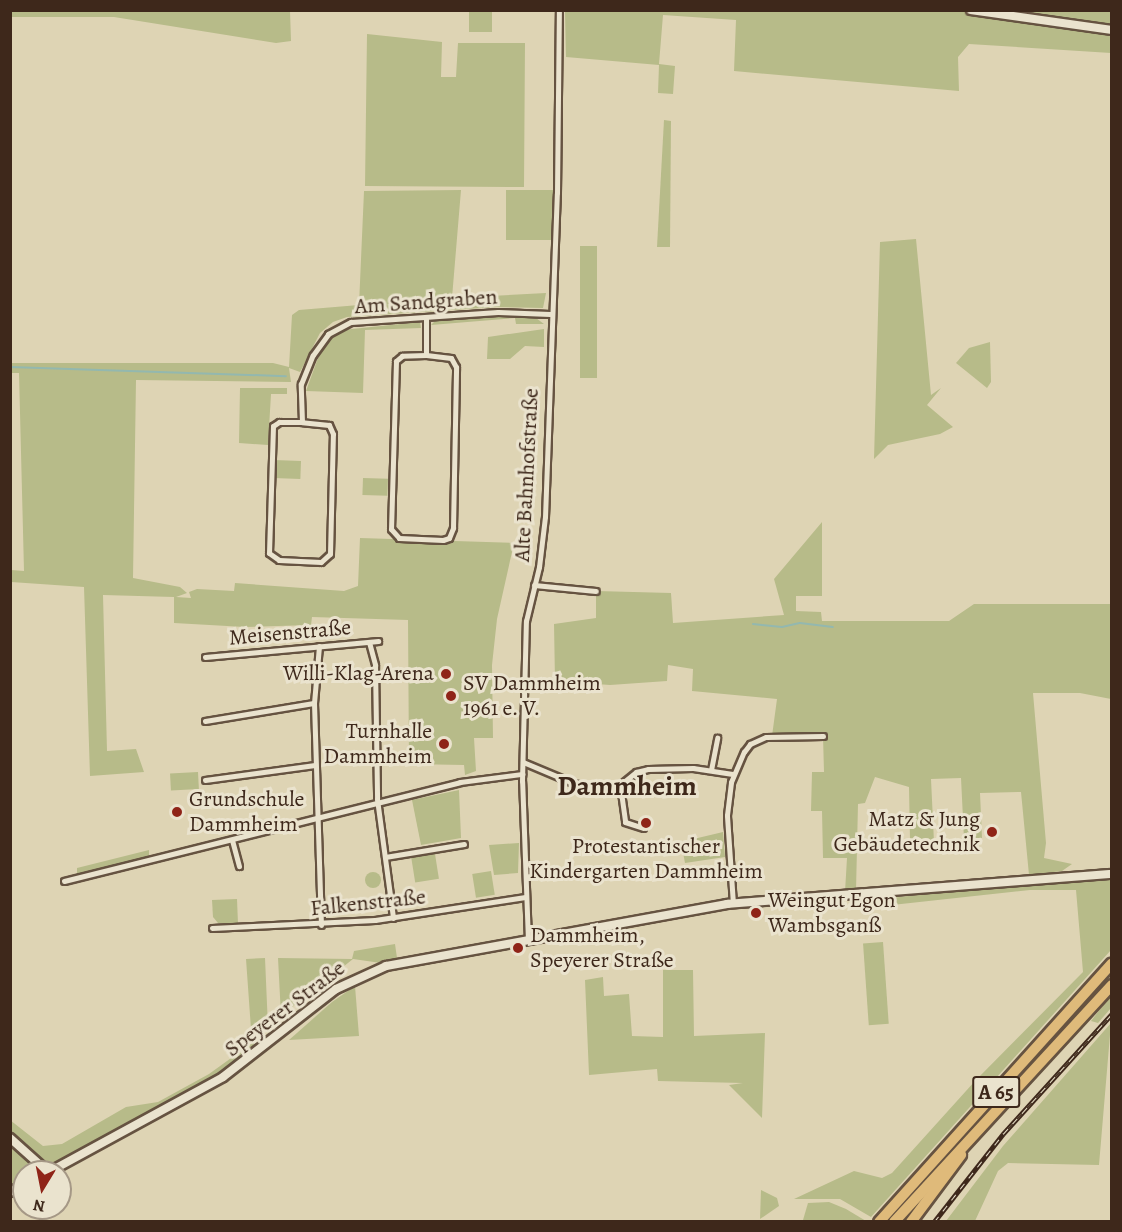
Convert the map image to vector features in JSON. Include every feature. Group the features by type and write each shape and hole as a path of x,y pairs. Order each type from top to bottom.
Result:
{"highway":[{"name":"A 65","path":"879,1221 1112,963"},
{"name":"A 65","path":"894,1221 1112,985"},
{"name":"A 65","path":"911,1221 986,1119"}],"street":[{"name":"Alte Bahnhofstraße","path":"528,940 522,774 526,621 545,517 550,314 557,193 559,10"},
{"path":"971,10 1112,30"},
{"name":"Am Sandgraben","path":"302,422 302,384 317,348 335,328 351,322 498,312 550,314"},
{"path":"426,317 426,355"},
{"path":"426,355 449,357 455,364 453,528 449,538 443,540 399,538 391,529 396,361 402,356 426,355"},
{"path":"279,422 302,422 329,425 333,434 330,554 321,562 279,560 269,553 273,426 279,422"},
{"path":"534,585 596,591"},
{"name":"Meisenstraße","path":"205,657 378,641"},
{"path":"369,642 375,665 378,804 393,918"},
{"path":"319,646 314,703 321,925"},
{"path":"205,721 314,703"},
{"path":"732,904 727,823 733,774 747,746 760,738 823,736"},
{"path":"711,770 717,738"},
{"path":"523,762 581,786 620,785 636,772 648,769 711,770 733,774"},
{"path":"205,780 315,765"},
{"path":"64,881 488,775 522,774"},
{"path":"620,785 625,822 643,828"},
{"path":"232,840 239,866"},
{"path":"385,857 464,844"},
{"name":"Speyerer Straße","path":"71,1160 166,1111 247,1061 326,996 354,978 408,960 732,904 1112,874"},
{"name":"Falkenstraße","path":"212,928 321,925 393,918 525,897"},
{"path":"10,1138 35,1160"}],"green space":[{"path":"11,10 297,11 290,11 291,41 276,43 114,17 11,17"},
{"path":"469,11 492,11 492,32 469,32"},
{"path":"559,11 1111,11 1111,53 969,44 958,57 959,91 734,71 736,20 663,15 659,64 675,66 673,94 658,93 659,65 566,57 565,12"},
{"path":"367,34 442,42 441,77 456,77 458,43 525,43 524,187 365,186"},
{"path":"664,120 671,121 670,247 657,247"},
{"path":"461,190 452,298 546,293 543,308 497,307 347,317 333,322 320,333 300,372 289,368 291,382 136,380 133,578 180,587 187,593 176,597 191,598 189,592 197,589 234,591 235,583 344,591 358,586 360,538 514,543 497,619 492,665 493,738 474,738 476,771 465,775 464,765 409,764 408,620 312,617 311,625 245,627 174,623 174,597 103,595 107,751 136,749 144,772 90,776 84,587 11,582 11,570 24,571 19,373 11,373 11,363 273,363 289,367 292,315 299,310 359,305 364,191"},
{"path":"506,190 557,190 557,240 506,240"},
{"path":"916,239 931,395 941,388 927,405 953,427 940,434 888,445 874,459 880,242"},
{"path":"580,246 597,246 597,378 580,378"},
{"path":"496,317 536,318 544,324 516,324 515,318 431,325 435,321"},
{"path":"420,322 421,328 365,330 363,393 306,391 318,358 328,341 342,330"},
{"path":"544,329 544,347 525,346 510,359 487,359 488,337"},
{"path":"990,342 991,382 987,388 956,363 969,348"},
{"path":"240,388 287,388 287,394 271,394 268,445 239,443"},
{"path":"274,460 301,461 300,479 273,478"},
{"path":"363,478 388,479 387,496 362,495"},
{"path":"822,522 822,596 796,596 796,611 821,612 822,621 949,621 974,604 1111,604 1111,699 1080,693 1033,693 1046,843 1044,858 1072,864 1062,871 1029,875 1021,792 980,793 982,838 964,839 961,778 931,779 934,842 910,840 909,787 875,777 865,803 858,804 856,891 845,892 847,858 823,858 822,811 811,811 812,772 824,772 823,736 772,736 777,699 692,691 693,669 668,665 667,681 610,685 555,681 554,624 596,618 596,591 671,593 673,623 784,615 774,579"},
{"path":"198,772 199,789 171,790 170,773"},
{"path":"459,790 461,838 421,845 412,800"},
{"path":"723,832 725,857 685,863 681,842"},
{"path":"519,843 518,873 494,875 489,845"},
{"path":"149,850 149,858 77,877 77,868"},
{"path":"435,854 439,879 415,882 411,858"},
{"path":"491,871 495,895 476,898 472,874"},
{"path":"373,872 379,874 381,880 379,886 373,888 367,886 365,880 367,874"},
{"path":"1111,879 1111,950 871,1217 840,1199 794,1199 854,1171 882,1178 892,1173 975,1081 1083,972 1076,890 1030,890 892,905 891,898 1038,881"},
{"path":"237,899 238,924 218,923 213,917 212,900"},
{"path":"883,942 889,1024 869,1025 863,943"},
{"path":"395,944 397,958 381,963 353,959 281,1016 278,958 352,959 354,951"},
{"path":"265,958 268,1027 252,1042 258,1047 215,1078 63,1160 44,1160 11,1134 10,1120 43,1146 62,1144 126,1107 158,1102 209,1074 252,1043 246,959"},
{"path":"663,970 693,970 694,1036 765,1033 762,1118 729,1085 743,1083 658,1081 657,1069 589,1075 585,980 603,977 604,996 629,994 632,1036 663,1037"},
{"path":"355,986 359,1036 289,1040 332,1002"},
{"path":"1111,995 1111,1008 1098,1023 1091,1021"},
{"path":"1111,1023 1099,1165 1008,1163 998,1171 975,1221 946,1221 1003,1146"},
{"path":"10,1142 29,1160 12,1160 11,1188"},
{"path":"761,1190 777,1198 779,1206 760,1219"},
{"path":"829,1202 866,1221 803,1220 808,1203"}],"waterway":[{"path":"10,367 286,376"},
{"path":"753,624 782,627 800,623 833,627"}],"railway":[{"path":"934,1222 1003,1134 1112,1014"}],"place":[{"name":"Willi-Klag-Arena","path":"446,674"},
{"name":"SV Dammheim 1961 e. V.","path":"451,696"},
{"name":"Turnhalle Dammheim","path":"444,744"},
{"name":"Grundschule Dammheim","path":"177,812"},
{"name":"Protestantischer Kindergarten Dammheim","path":"646,823"},
{"name":"Matz & Jung Gebäudetechnik","path":"992,832"},
{"name":"Weingut Egon Wambsganß","path":"756,913"},
{"name":"Dammheim, Speyerer Straße","path":"518,948"}],"district":[{"name":"Dammheim","path":"627,786"}]}
